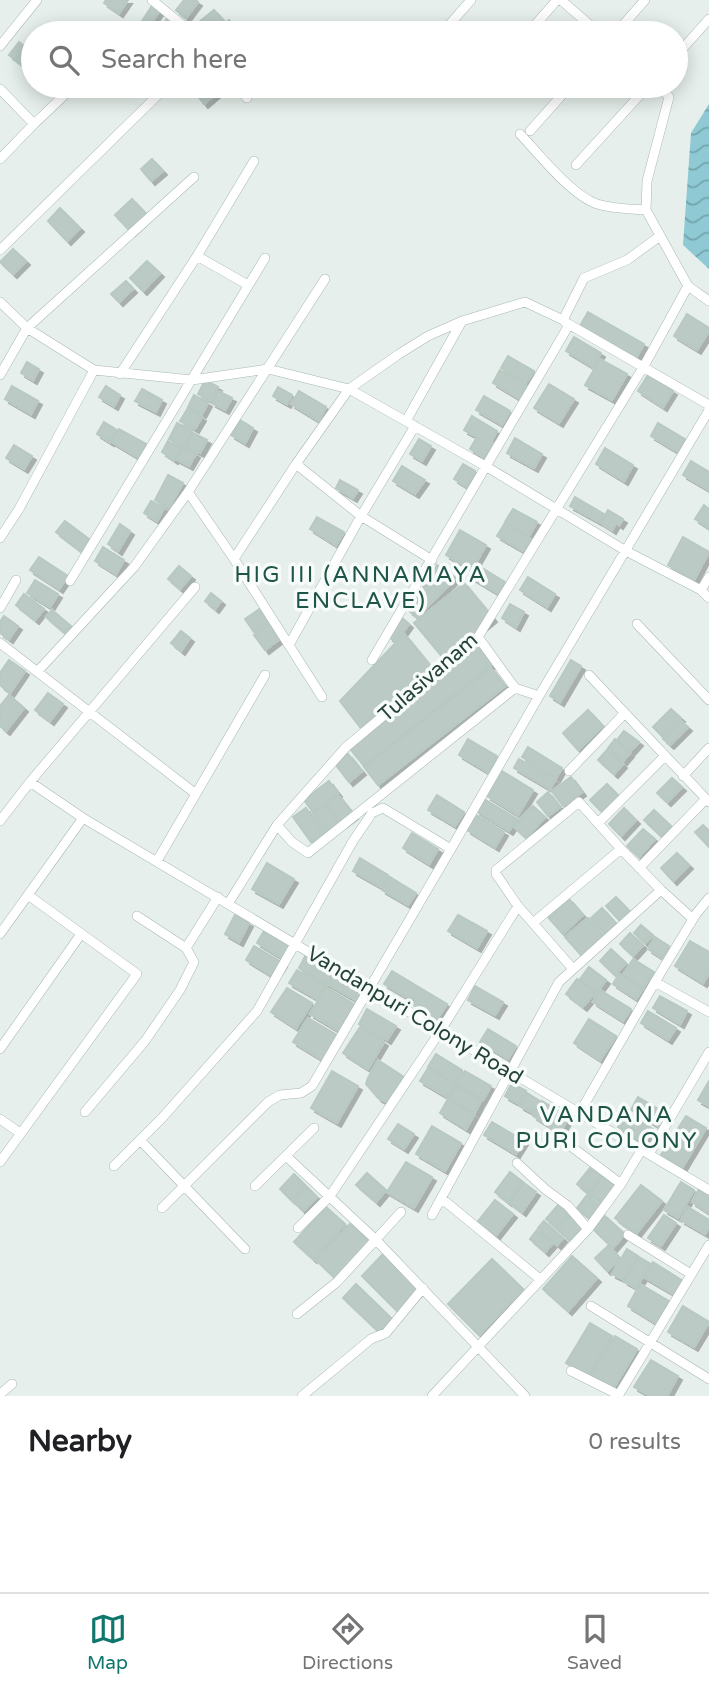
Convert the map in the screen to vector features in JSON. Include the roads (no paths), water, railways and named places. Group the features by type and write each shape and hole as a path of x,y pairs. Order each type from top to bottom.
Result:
{"street":[{"path":"0,46 37,0"},
{"path":"152,0 175,21"},
{"path":"453,21 471,0"},
{"path":"539,21 559,0 584,21"},
{"path":"627,21 646,0"},
{"path":"688,43 709,19"},
{"path":"0,89 34,124"},
{"path":"0,159 61,98"},
{"path":"0,250 155,98"},
{"path":"559,98 525,133 570,187 595,204 646,210"},
{"path":"576,165 637,98"},
{"path":"669,98 647,181 646,210 688,286 709,301"},
{"path":"120,374 197,256 254,161"},
{"path":"0,375 27,328 194,177"},
{"path":"372,660 487,467 566,323 584,278 627,260 660,236"},
{"path":"197,256 248,285"},
{"path":"70,581 265,258"},
{"path":"37,672 134,568 188,492 325,279"},
{"name":"Tulasivanam","path":"228,904 277,825 346,747 478,637 643,366 688,286"},
{"path":"0,302 27,328 94,370 192,380 268,369 349,389 487,467 626,551 701,590 709,598"},
{"path":"162,1208 268,1102 279,1095 301,1093 312,1086 709,407 643,366 525,302 462,321 428,336 349,389 234,559"},
{"path":"289,645 361,516 462,321"},
{"path":"0,538 19,509 94,370"},
{"path":"296,464 361,516 432,560"},
{"path":"188,492 322,697"},
{"path":"701,590 709,577"},
{"path":"0,608 16,580"},
{"path":"0,821 88,712 195,587"},
{"path":"637,624 709,700"},
{"path":"478,637 515,688 539,696"},
{"path":"0,643 196,794"},
{"path":"157,861 265,674"},
{"path":"589,675 708,801 639,868"},
{"path":"277,825 292,842 308,853 515,688"},
{"path":"569,771 625,713"},
{"path":"683,776 709,748"},
{"path":"598,823 665,756"},
{"name":"Vandanpuri Colony Road","path":"30,782 83,818 708,1187"},
{"path":"573,969 518,906 496,870 577,802 580,802 639,868 693,919"},
{"path":"114,1166 162,1118 257,1011 353,841 372,813 383,808 451,849"},
{"path":"0,934 83,818"},
{"path":"533,923 621,849"},
{"path":"432,1215 559,982 661,890"},
{"path":"0,1162 137,974 29,895"},
{"path":"186,948 218,897"},
{"path":"580,1112 655,982 693,919 709,898"},
{"path":"298,1228 330,1196 441,1030 518,906"},
{"path":"85,1112 145,1041 180,990 194,962 186,948 137,916"},
{"path":"0,1049 82,933"},
{"path":"655,982 709,1012"},
{"path":"432,1396 588,1229 645,1152 709,1052"},
{"path":"0,1119 20,1133"},
{"path":"255,1186 314,1128"},
{"path":"556,1135 621,1184"},
{"path":"140,1140 245,1249"},
{"path":"286,1156 376,1240 525,1396"},
{"path":"517,1163 568,1206 588,1229"},
{"path":"441,1198 541,1280"},
{"path":"297,1314 337,1282 401,1212"},
{"path":"628,1235 691,1275"},
{"path":"571,1371 619,1395 709,1245"},
{"path":"302,1396 371,1339 386,1333 423,1288"},
{"path":"591,1306 709,1379"},
{"path":"0,1394 12,1384"}],"water":[{"path":"709,104 709,269 683,245 691,133"}],"district":[{"name":"HIG III (ANNAMAYA ENCLAVE)","path":"361,587"},
{"name":"VANDANA PURI COLONY","path":"607,1127"}]}
